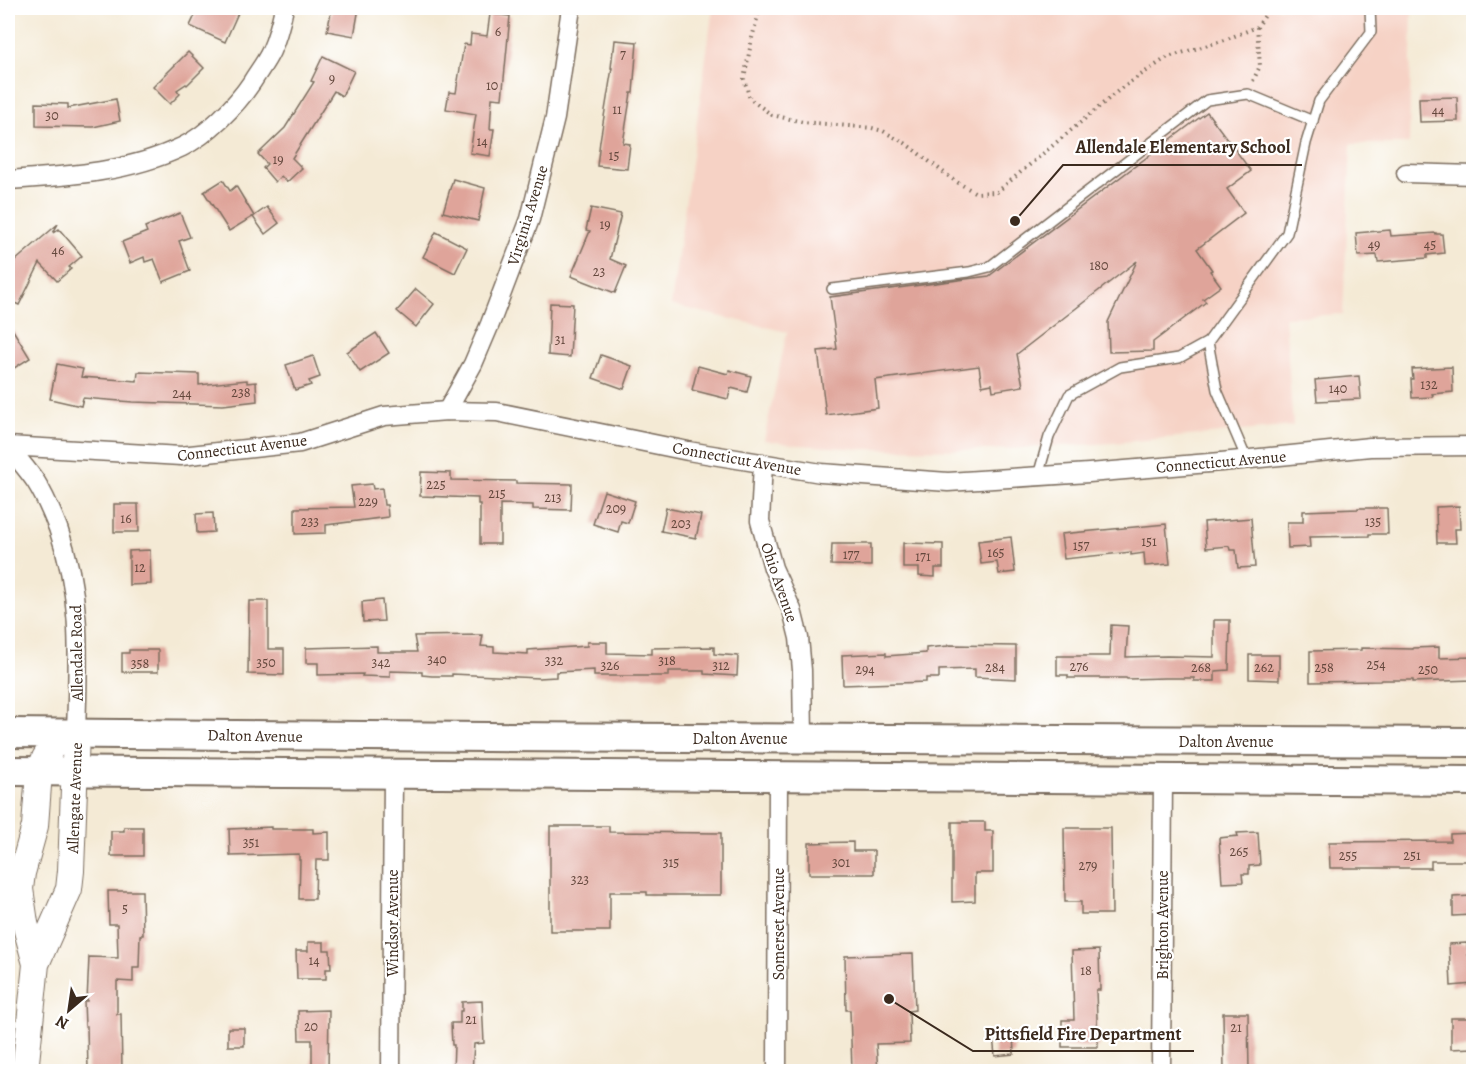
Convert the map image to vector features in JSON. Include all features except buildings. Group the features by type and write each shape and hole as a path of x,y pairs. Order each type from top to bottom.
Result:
{"main road":[{"name":"Dalton Avenue","path":"8,733 1473,742"},
{"path":"8,771 1473,781"}],"street":[{"path":"8,180 67,176 131,166 183,147 216,124 245,92 271,53 284,8"},
{"name":"Virginia Avenue","path":"447,411 473,364 486,334 530,219 555,118 572,8"},
{"path":"1406,172 1473,175"},
{"path":"8,190 18,184 38,178"},
{"name":"Connecticut Avenue","path":"8,446 181,456 300,443 384,416 447,411 497,412 688,451 821,473 948,482 1370,447 1473,446"},
{"name":"Allendale Road","path":"8,446 36,483 53,515 66,551 77,620 76,733"},
{"name":"Ohio Avenue","path":"763,463 760,521 773,568 792,610 799,638 803,738"},
{"name":"Allengate Avenue","path":"26,1071 36,964 69,889 76,733 61,739 52,747 39,772 35,826 22,873 20,890 25,923 36,964"},
{"name":"Windsor Avenue","path":"391,1071 393,774"},
{"name":"Somerset Avenue","path":"777,1071 778,776"},
{"name":"Brighton Avenue","path":"1161,1071 1163,778"}],"lane":[{"path":"1038,476 1049,437 1069,395 1120,367 1179,358 1208,342 1287,233 1306,143 1319,101 1371,32 1370,8"},
{"path":"832,289 969,272 989,267 1207,100 1248,94 1313,121"},
{"path":"1208,342 1217,390 1247,459"}],"path":[{"path":"760,8 744,79 750,99 772,116 883,131 905,143 955,182 976,193 997,192 1124,86 1168,57 1222,41 1257,27 1270,8"},
{"path":"1248,94 1260,66 1257,27"}],"shaded area":[{"path":"713,8 1412,8 1409,144 1351,144 1343,314 1285,317 1293,426 1113,443 990,450 862,449 798,445 764,440 787,332 671,305"}],"place":[{"name":"Allendale Elementary School","path":"1015,221"},
{"name":"Pittsfield Fire Department","path":"889,999"}]}
